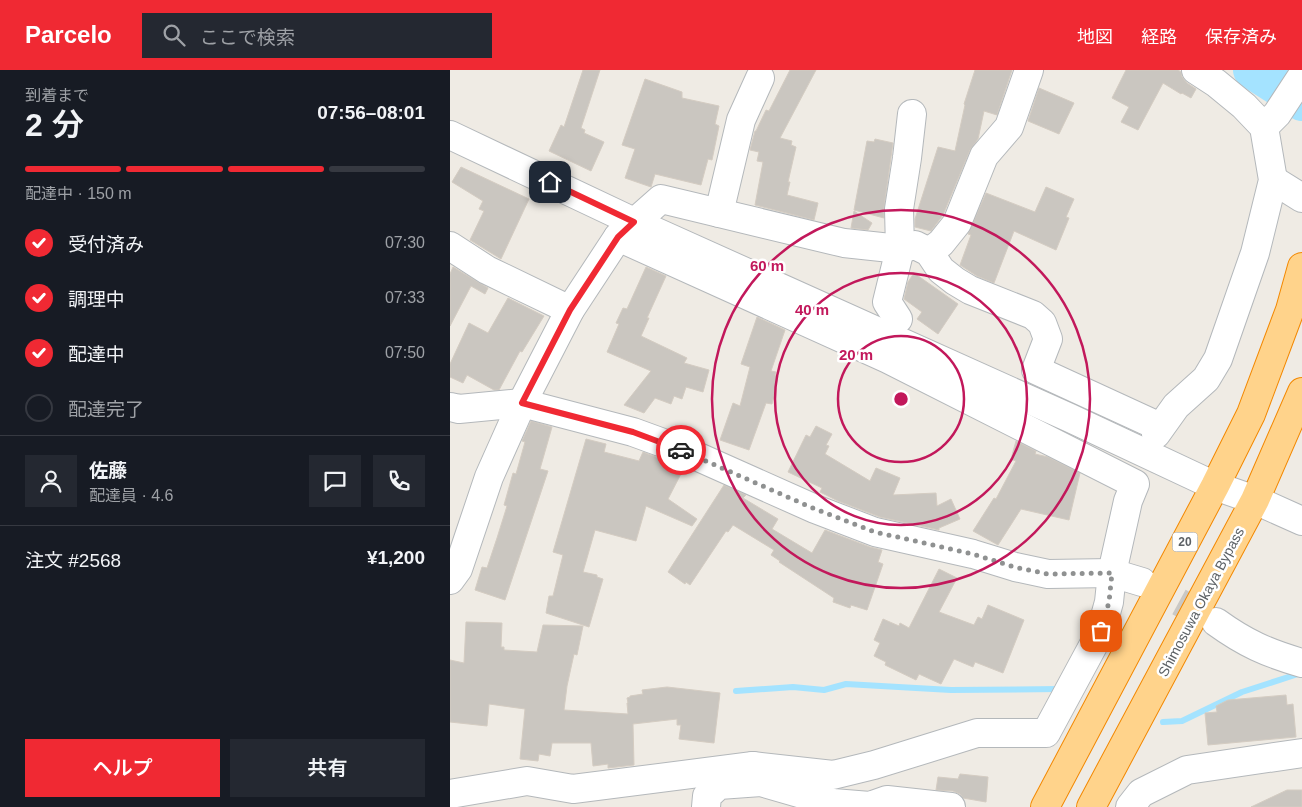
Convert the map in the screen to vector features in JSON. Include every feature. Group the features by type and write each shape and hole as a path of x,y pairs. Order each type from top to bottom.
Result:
{"highway":[{"name":"20","path":"1045,807 1215,486 1251,414 1290,310 1302,267"},
{"name":"Shimosuwa Okaya Bypass","path":"1092,807 1255,500 1302,392"}],"street":[{"path":"929,252 942,243 957,223 984,156 1009,126 1029,70"},
{"path":"1196,70 1216,83 1244,106 1270,121"},
{"path":"450,580 458,569 489,477 522,403 570,310 626,229 661,199 844,243 900,248 914,245 929,252 941,270 955,281 970,290 1033,315 1042,324 1048,339 1036,370 1158,430 1176,406 1206,379 1218,359 1255,253 1273,180 1270,121 1302,76"},
{"path":"719,213 741,120 760,78"},
{"path":"898,319 887,302 900,248 899,209 912,114"},
{"path":"450,135 626,229 1138,479 1128,501 1112,573 1109,602 1101,631 1046,733 977,733 874,765 833,775 757,774 573,789 527,781 450,794"},
{"path":"1273,180 1302,198"},
{"path":"626,229 1061,414 1215,486 1255,500 1302,521"},
{"path":"450,246 487,270 570,310"},
{"path":"450,407 459,409 522,403 633,432 684,451 815,509 875,532 973,554 1014,567 1048,574 1112,573 1142,582"},
{"path":"1216,622 1240,639 1276,655 1302,663"},
{"path":"1130,807 1141,793 1187,770 1302,753"},
{"path":"706,807 707,796 719,785 757,774 833,803 870,807 887,800 951,807"}],"building":[{"path":"583,70 600,70 581,128 585,130 584,133 604,142 591,171 549,151 561,125 564,127"},
{"path":"790,70 816,70 780,138 792,141 791,145 796,147 787,195 818,203 814,220 755,205 763,162 757,161 759,152 750,150 755,131 766,110 769,111"},
{"path":"975,70 1012,70 997,115 984,111 978,139 970,150 943,215 931,231 915,227 915,219 938,147 955,151 964,104"},
{"path":"1126,70 1178,70 1187,83 1196,89 1191,98 1163,83 1138,130 1121,122 1129,107 1112,98"},
{"path":"645,79 682,92 682,98 719,106 715,124 719,126 712,160 708,159 701,185 655,174 651,187 625,178 635,149 622,145"},
{"path":"1039,88 1074,103 1059,134 1028,121"},
{"path":"875,139 893,143 884,218 854,210 867,141 874,142"},
{"path":"461,167 529,199 501,259 470,240 484,211 479,209 483,201 452,182"},
{"path":"1046,187 1074,199 1066,217 1069,218 1056,250 1014,231 994,283 977,276 960,265 971,235 968,234 986,193 1035,212"},
{"path":"854,211 872,223 868,230 851,228"},
{"path":"453,267 488,288 485,294 471,286 450,326 450,274"},
{"path":"646,267 666,276 641,336 687,358 684,363 709,370 703,392 686,387 682,399 674,396 671,404 655,398 644,413 624,405 651,371 607,352 619,324 616,323 623,308 627,309"},
{"path":"914,273 958,304 938,334 917,319 922,312 904,299 908,282"},
{"path":"508,298 544,316 522,352 520,351 499,390 494,390 467,375 463,383 450,377 450,364 469,323 488,333"},
{"path":"757,317 785,330 771,371 776,372 775,375 778,376 772,404 766,403 749,450 720,440 733,403 740,406 750,367 741,364"},
{"path":"531,421 552,427 540,469 548,471 505,600 475,590 482,567 487,568 497,538 507,506 504,505 513,473 516,474 525,442 522,441"},
{"path":"816,426 832,434 826,445 829,446 825,454 870,481 876,468 900,478 893,495 936,493 937,506 951,499 960,519 939,528 939,530 880,517 838,501 820,492 822,488 788,472 806,435 810,437"},
{"path":"586,439 606,444 604,452 639,461 643,452 684,468 668,499 697,519 692,526 646,506 636,541 595,530 583,572 597,575 597,577 603,579 589,627 546,613 549,596 553,596 563,555 553,552"},
{"path":"1016,441 1036,451 1035,454 1048,457 1080,473 1069,520 1021,509 998,545 973,531 994,498 996,499 1016,461 1011,459"},
{"path":"724,485 746,495 743,498 778,519 772,529 812,553 825,530 882,550 878,562 883,564 867,610 851,605 850,608 833,602 834,598 771,555 774,550 733,525 728,532 726,531 690,585 686,582 685,584 668,572"},
{"path":"939,569 957,578 939,612 974,625 978,617 982,619 988,605 1024,620 1003,673 975,662 973,667 954,659 941,684 919,674 916,680 885,665 886,662 874,656 880,643 874,640 883,619 899,626 900,623 909,628"},
{"path":"466,622 502,623 501,647 504,647 504,650 537,652 543,625 583,626 577,655 574,654 564,710 628,714 627,698 643,694 642,690 667,687 720,693 714,743 679,739 681,725 677,725 677,719 633,724 634,765 608,768 608,764 593,766 591,743 552,743 550,756 539,754 538,761 520,759 525,709 489,704 487,726 450,722 450,660 464,663"},
{"path":"1286,695 1287,705 1293,704 1296,737 1208,745 1205,713 1217,712 1216,706 1228,700"},
{"path":"960,774 988,777 986,802 963,798 960,794 953,791 936,790 938,777 958,779"},
{"path":"1287,790 1302,790 1302,807 1251,807"}],"waterway":[{"path":"1252,70 1302,102"},
{"path":"1163,722 1182,721 1242,692 1301,673"},
{"path":"736,691 793,687 824,690 846,684 951,690 1059,689"}],"tunnel":[{"path":"1142,582 1216,622"}],"way so far":[{"path":"681,450 815,509 875,532 973,554 1014,567 1048,574 1112,573 1109,602 1101,631"}],"route":[{"path":"550,182 634,222 618,237 570,310 522,403 633,432 681,450"}]}
